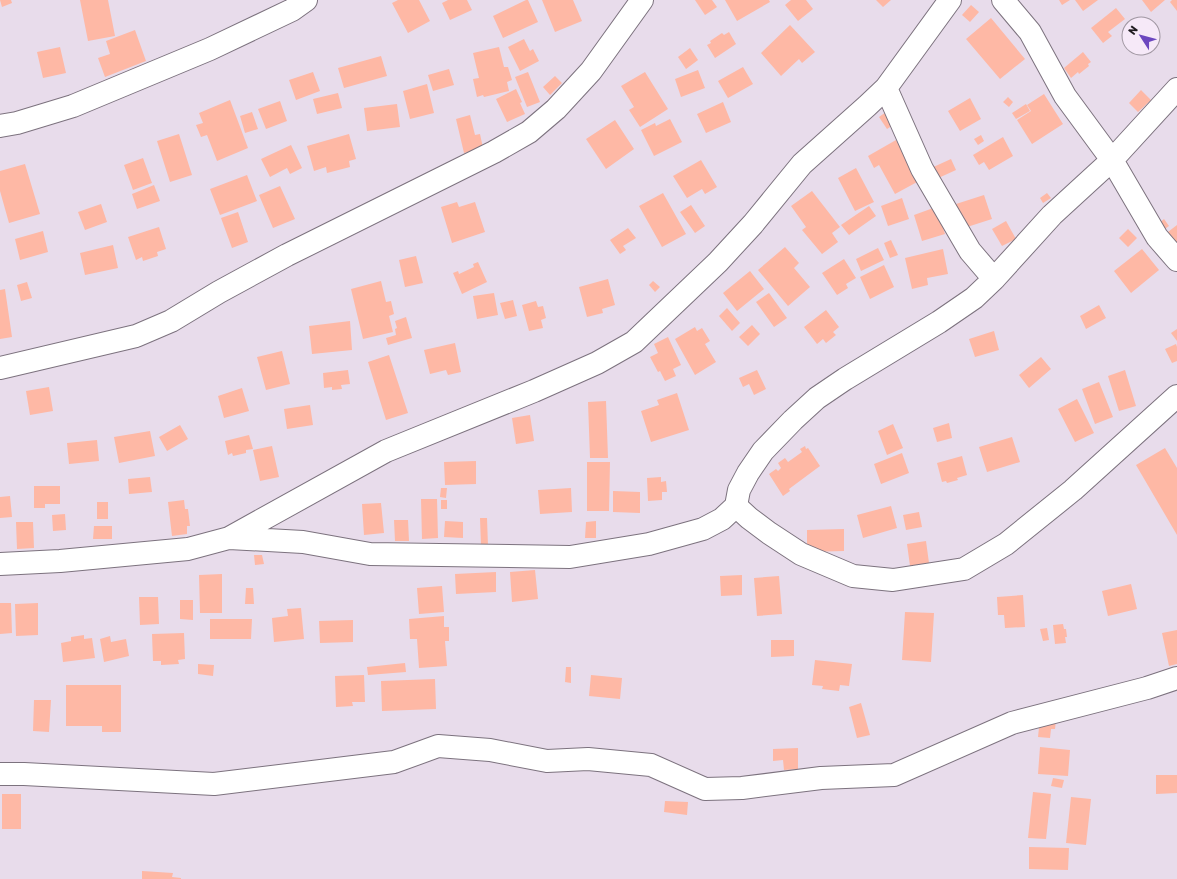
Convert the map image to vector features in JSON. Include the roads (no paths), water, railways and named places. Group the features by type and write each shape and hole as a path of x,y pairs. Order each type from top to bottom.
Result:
{"street":[{"path":"0,126 17,123 73,106 210,49 292,10 306,0"},
{"path":"0,368 136,336 171,321 219,292 287,255 494,152 529,132 556,109 591,71 642,0"},
{"path":"0,564 60,561 188,549 229,538 386,451 534,391 597,363 634,342 718,262 802,164 868,106 886,88 950,0"},
{"path":"1003,0 1030,32 1065,96 1112,160 1157,237 1177,260"},
{"path":"886,88 922,168 970,251 994,279"},
{"path":"229,538 303,542 370,554 570,557 649,544 703,529 722,519 736,506 740,490 748,473 763,451 793,420 817,398 845,379 939,322 974,298 994,279 1052,215 1112,160 1177,89"},
{"path":"736,506 769,533 801,554 853,576 893,580 964,569 1006,544 1073,490 1177,396"},
{"path":"0,774 214,784 394,762 438,746 490,750 547,761 588,759 651,765 705,789 742,788 821,778 894,775 1012,723 1147,688 1177,678"}]}
